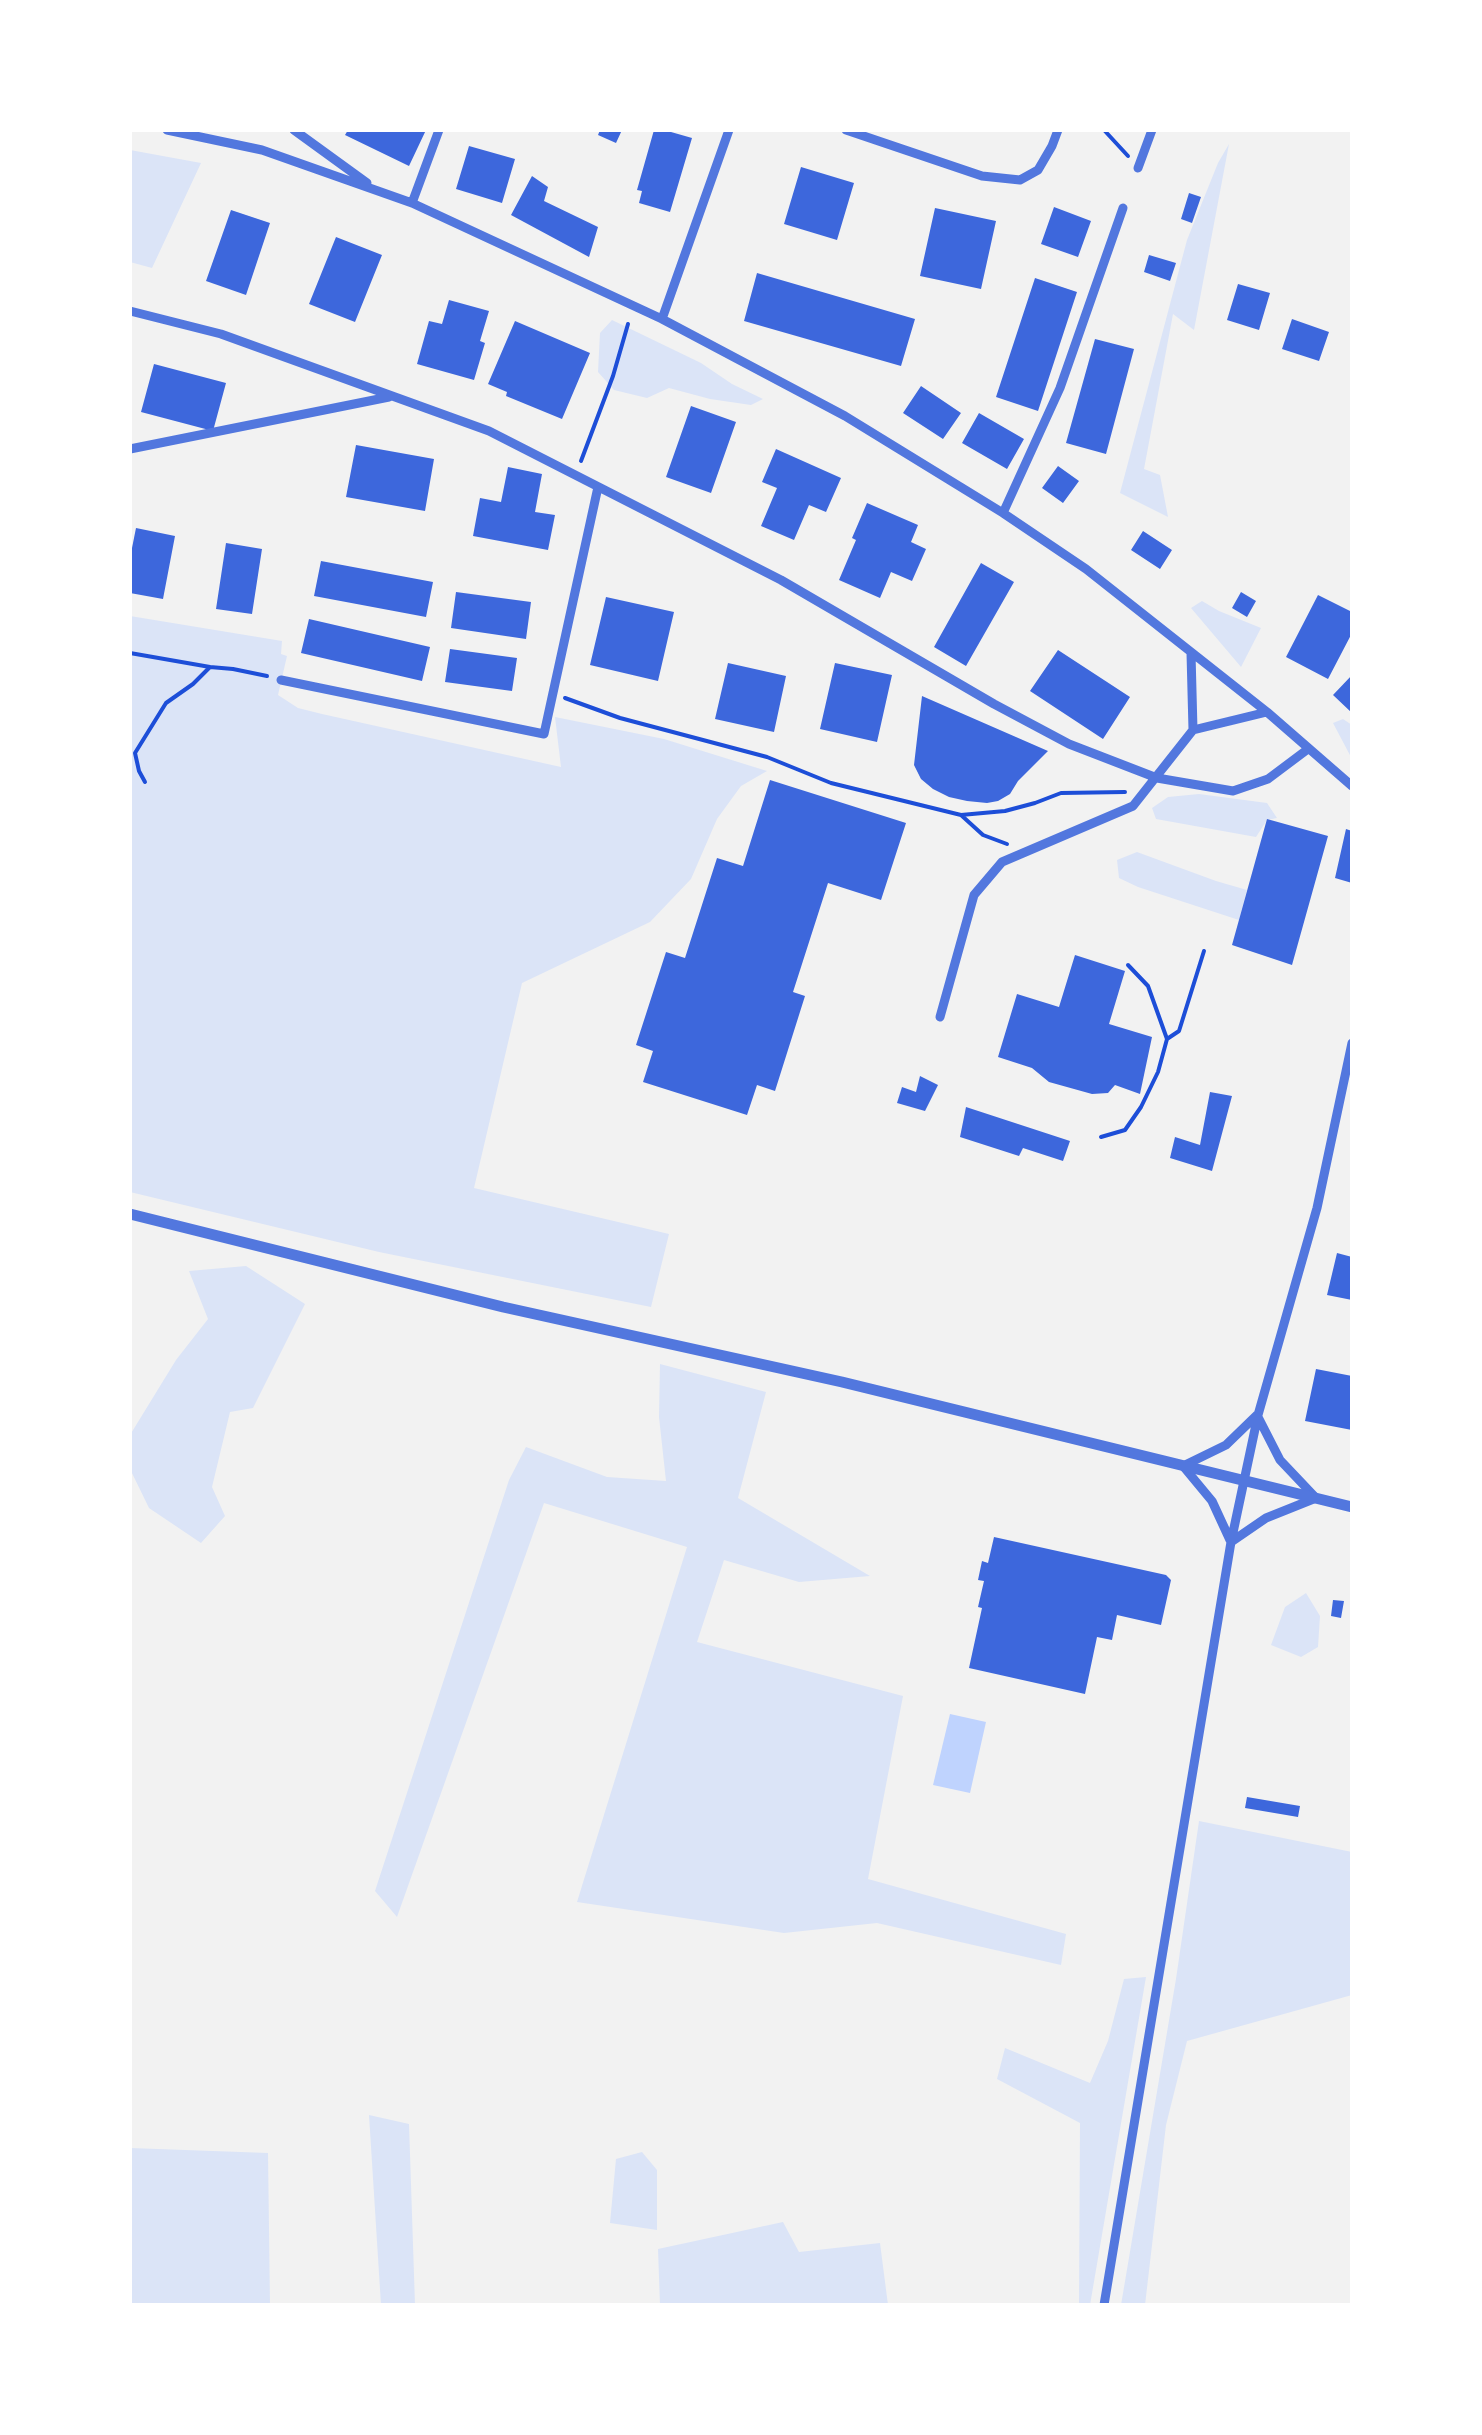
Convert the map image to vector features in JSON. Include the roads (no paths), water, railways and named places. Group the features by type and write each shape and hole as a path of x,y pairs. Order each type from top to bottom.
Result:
{"street":[{"path":"167,130 262,150 412,203 662,319 845,416 1086,568 1267,712 1352,786"},
{"path":"202,130 216,139"},
{"path":"294,130 377,191"},
{"path":"412,203 440,130"},
{"path":"662,319 730,130"},
{"path":"846,130 982,176 1020,180 1038,170 1058,130"},
{"path":"1138,168 1152,130"},
{"path":"1003,513 1060,388 1122,208"},
{"path":"130,311 222,334 489,431 781,580 1069,744 1157,778 1233,790 1268,779 1308,749"},
{"path":"130,449 392,396"},
{"path":"281,680 544,734 598,487"},
{"path":"940,1017 974,895 1002,862 1133,806 1193,730 1191,653"},
{"path":"1193,730 1267,712"},
{"path":"1104,2305 1231,1542 1258,1415 1318,1208 1352,1043"},
{"path":"130,1214 503,1307 842,1382 1352,1507"},
{"path":"1183,1466 1226,1445 1258,1415"},
{"path":"1258,1415 1280,1460 1316,1498"},
{"path":"1183,1466 1212,1502 1231,1542"},
{"path":"1231,1542 1266,1518 1316,1498"}],"water":[{"path":"950,1714 986,1722 970,1793 933,1785"}]}
